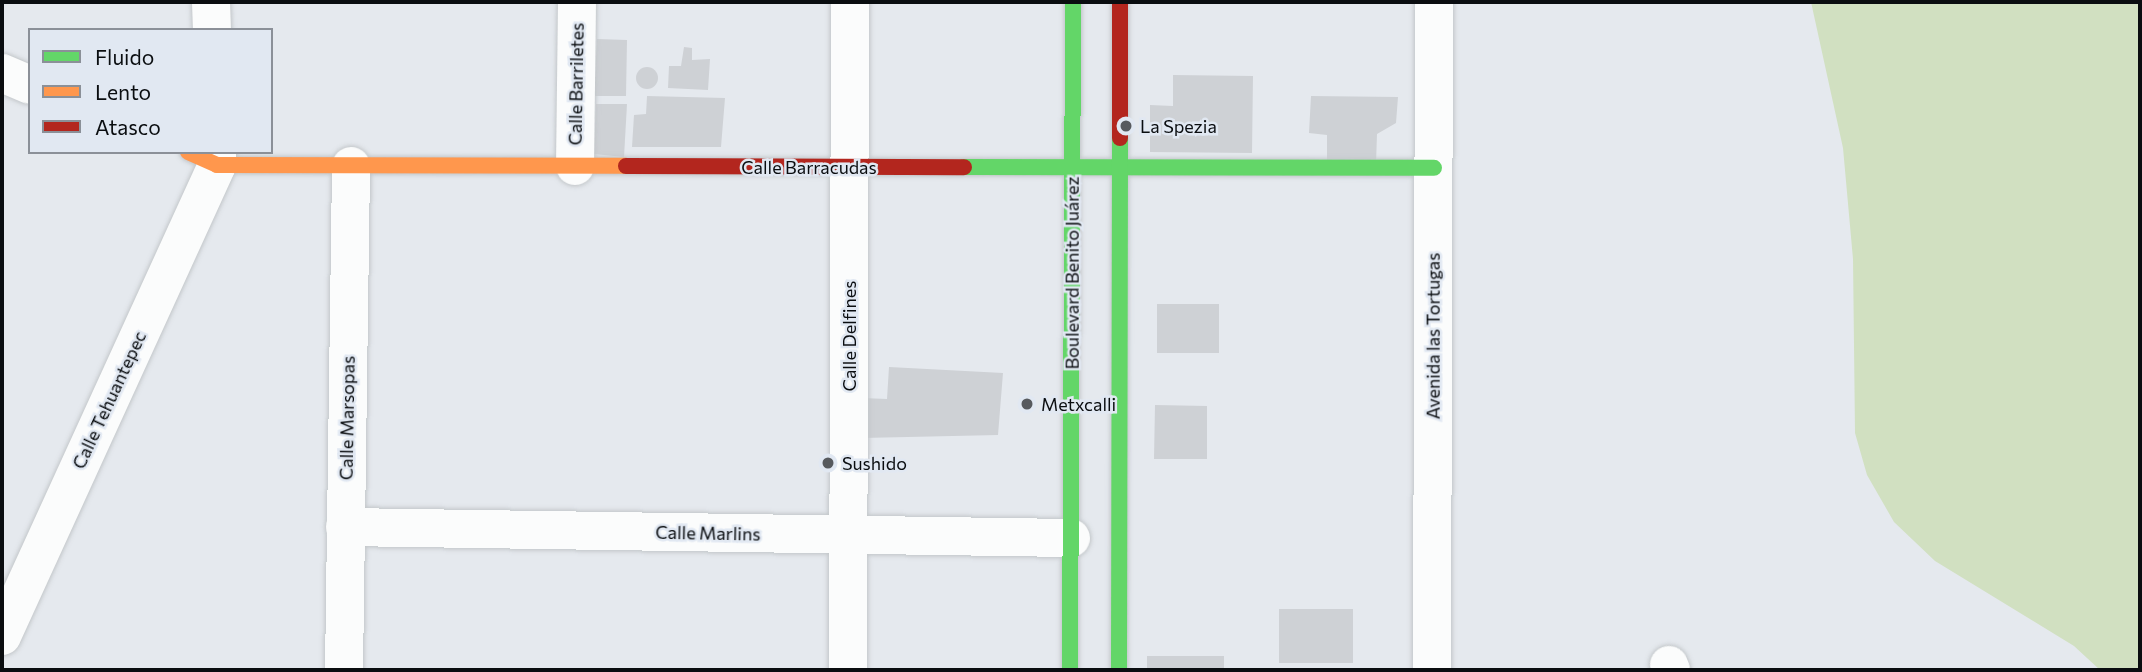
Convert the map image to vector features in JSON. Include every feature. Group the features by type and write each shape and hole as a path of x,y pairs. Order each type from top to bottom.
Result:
{"street":[{"path":"211,2 212,28"},
{"name":"Calle Barriletes","path":"575,166 577,2"},
{"name":"Calle Delfines","path":"848,670 850,2"},
{"name":"Boulevard Benito Juárez","path":"1070,670 1073,2"},
{"path":"1119,670 1120,2"},
{"name":"Avenida las Tortugas","path":"1432,670 1434,2"},
{"path":"2,73 28,84"},
{"name":"Calle Barracudas","path":"207,156 351,166 1434,168"},
{"name":"Calle Tehuantepec","path":"2,636 207,156"},
{"name":"Calle Marsopas","path":"344,670 351,166"},
{"name":"Calle Marlins","path":"345,527 1071,538"}],"green space":[{"path":"1811,2 2140,2 2140,670 2100,670 2074,646 1935,561 1894,522 1867,475 1855,433 1853,259 1843,148"}],"building":[{"path":"597,39 627,40 626,96 594,96"},
{"path":"684,47 692,48 692,60 710,59 708,90 668,88 669,66 681,66"},
{"path":"647,67 657,74 658,78 651,88 647,89 637,82 636,78 643,68"},
{"path":"1173,75 1253,76 1252,153 1150,152 1150,105 1173,106"},
{"path":"647,96 725,98 721,147 632,147 634,115 646,114"},
{"path":"1311,96 1398,97 1396,123 1377,134 1376,164 1327,164 1327,135 1309,133"},
{"path":"596,104 627,104 624,157 594,154"},
{"path":"1157,304 1219,304 1219,353 1157,353"},
{"path":"889,367 1003,373 998,435 862,438 862,398 887,399"},
{"path":"1155,405 1207,406 1207,459 1154,459"},
{"path":"1279,609 1353,609 1353,663 1279,663"},
{"path":"1147,656 1224,656 1224,670 1147,670"}],"traffic: fast":[{"path":"1070,670 1073,2"},
{"path":"1119,670 1120,138"},
{"path":"964,167 1434,168"}],"traffic: slow":[{"path":"192,154 217,165 626,166"}],"traffic: jam":[{"path":"1120,2 1120,138"},
{"path":"626,166 964,167"}],"place":[{"name":"La Spezia","path":"1126,126"},
{"name":"Metxcalli","path":"1027,404"},
{"name":"Sushido","path":"828,463"}]}
